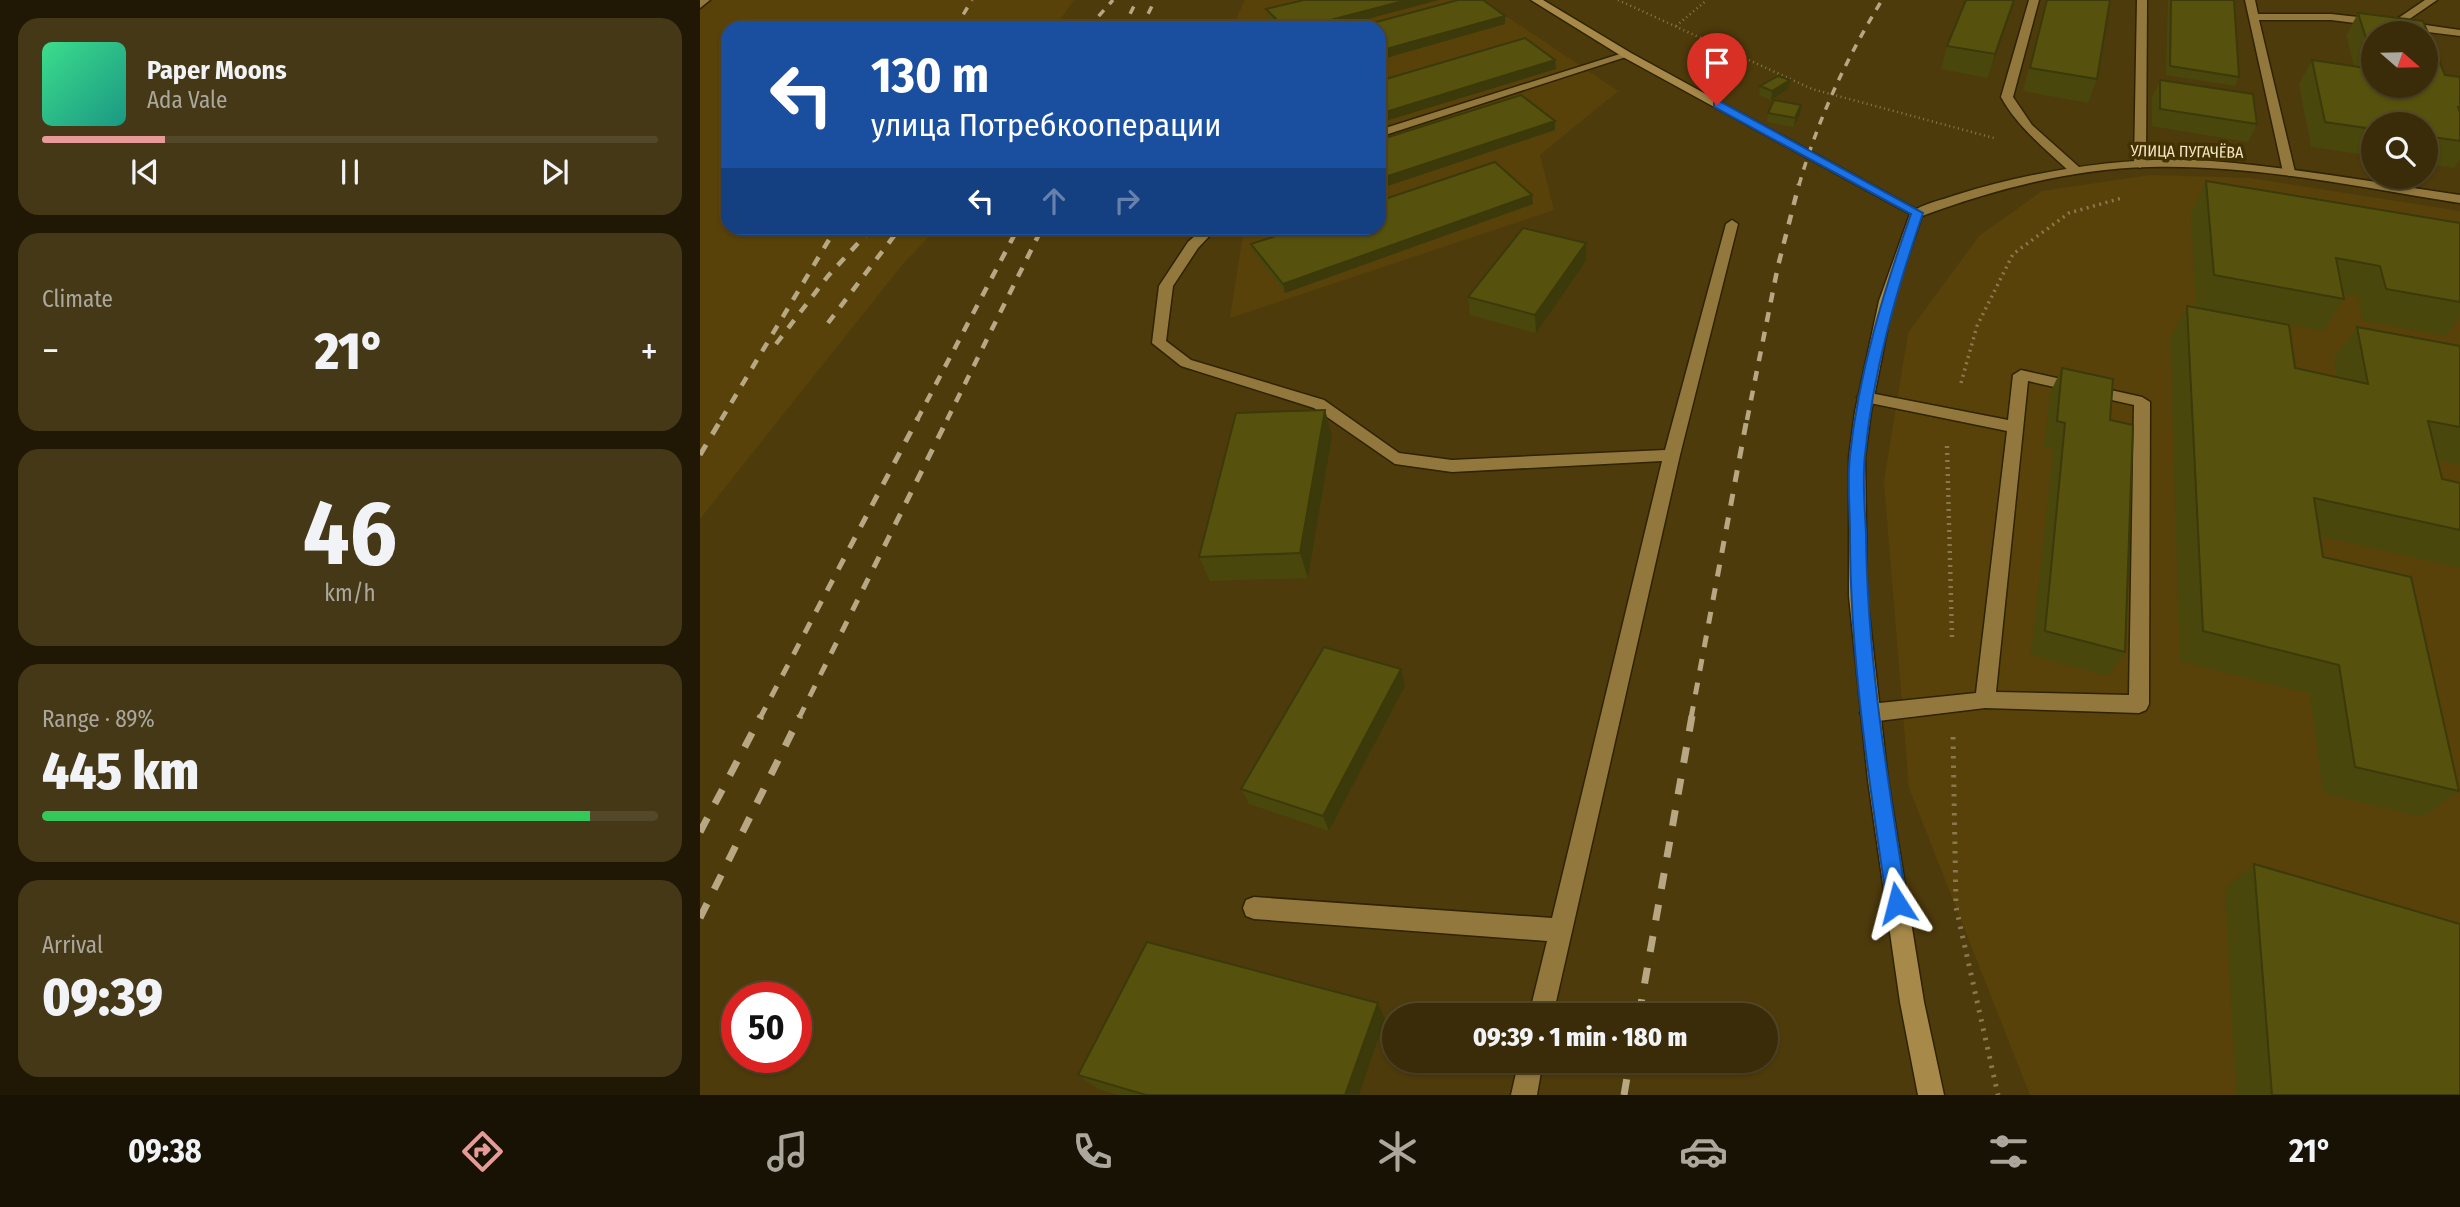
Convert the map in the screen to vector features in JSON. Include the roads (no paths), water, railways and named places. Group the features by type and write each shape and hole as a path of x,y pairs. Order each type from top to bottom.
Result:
{"main road":[{"path":"1536,0 1627,55 1917,213 1886,301 1866,397 1857,457 1858,596 1870,713 1910,989 1931,1095"}],"street":[{"path":"700,5 705,0"},
{"path":"2034,0 2007,97 2013,110 2074,170"},
{"path":"2140,164 2142,0"},
{"path":"2250,0 2289,172"},
{"path":"2400,21 2432,0"},
{"path":"2253,18 2344,14 2376,21"},
{"path":"2438,30 2460,33"},
{"path":"1386,132 1627,55"},
{"name":"УЛИЦА ПУГАЧЁВА","path":"1917,213 1982,190 2074,170 2140,164 2209,165 2289,172 2460,199"},
{"path":"1544,1003 1672,455 1732,224"},
{"path":"1204,235 1166,286 1159,343 1186,363 1319,404 1395,458 1452,466 1672,455"},
{"path":"1870,713 1985,700 2139,705 2142,402 2021,375 1985,700"},
{"path":"1866,397 2015,427"},
{"path":"1254,908 1560,930"},
{"path":"1524,1095 1528,1073"}],"railway":[{"path":"959,21 972,0"},
{"path":"1094,21 1113,0"},
{"path":"1126,21 1137,0"},
{"path":"1144,21 1155,0"},
{"path":"1799,185 1834,90 1882,0"},
{"path":"1747,420 1778,266 1799,184"},
{"path":"721,420 832,235"},
{"path":"776,344 828,276 866,235"},
{"path":"828,323 895,235"},
{"path":"917,420 1014,235"},
{"path":"947,420 1039,235"},
{"path":"700,455 722,418"},
{"path":"760,718 918,418"},
{"path":"799,718 948,418"},
{"path":"1691,718 1747,418"},
{"path":"700,832 761,716"},
{"path":"700,918 800,716"},
{"path":"1641,1003 1692,716"},
{"path":"1624,1095 1628,1073"}]}
